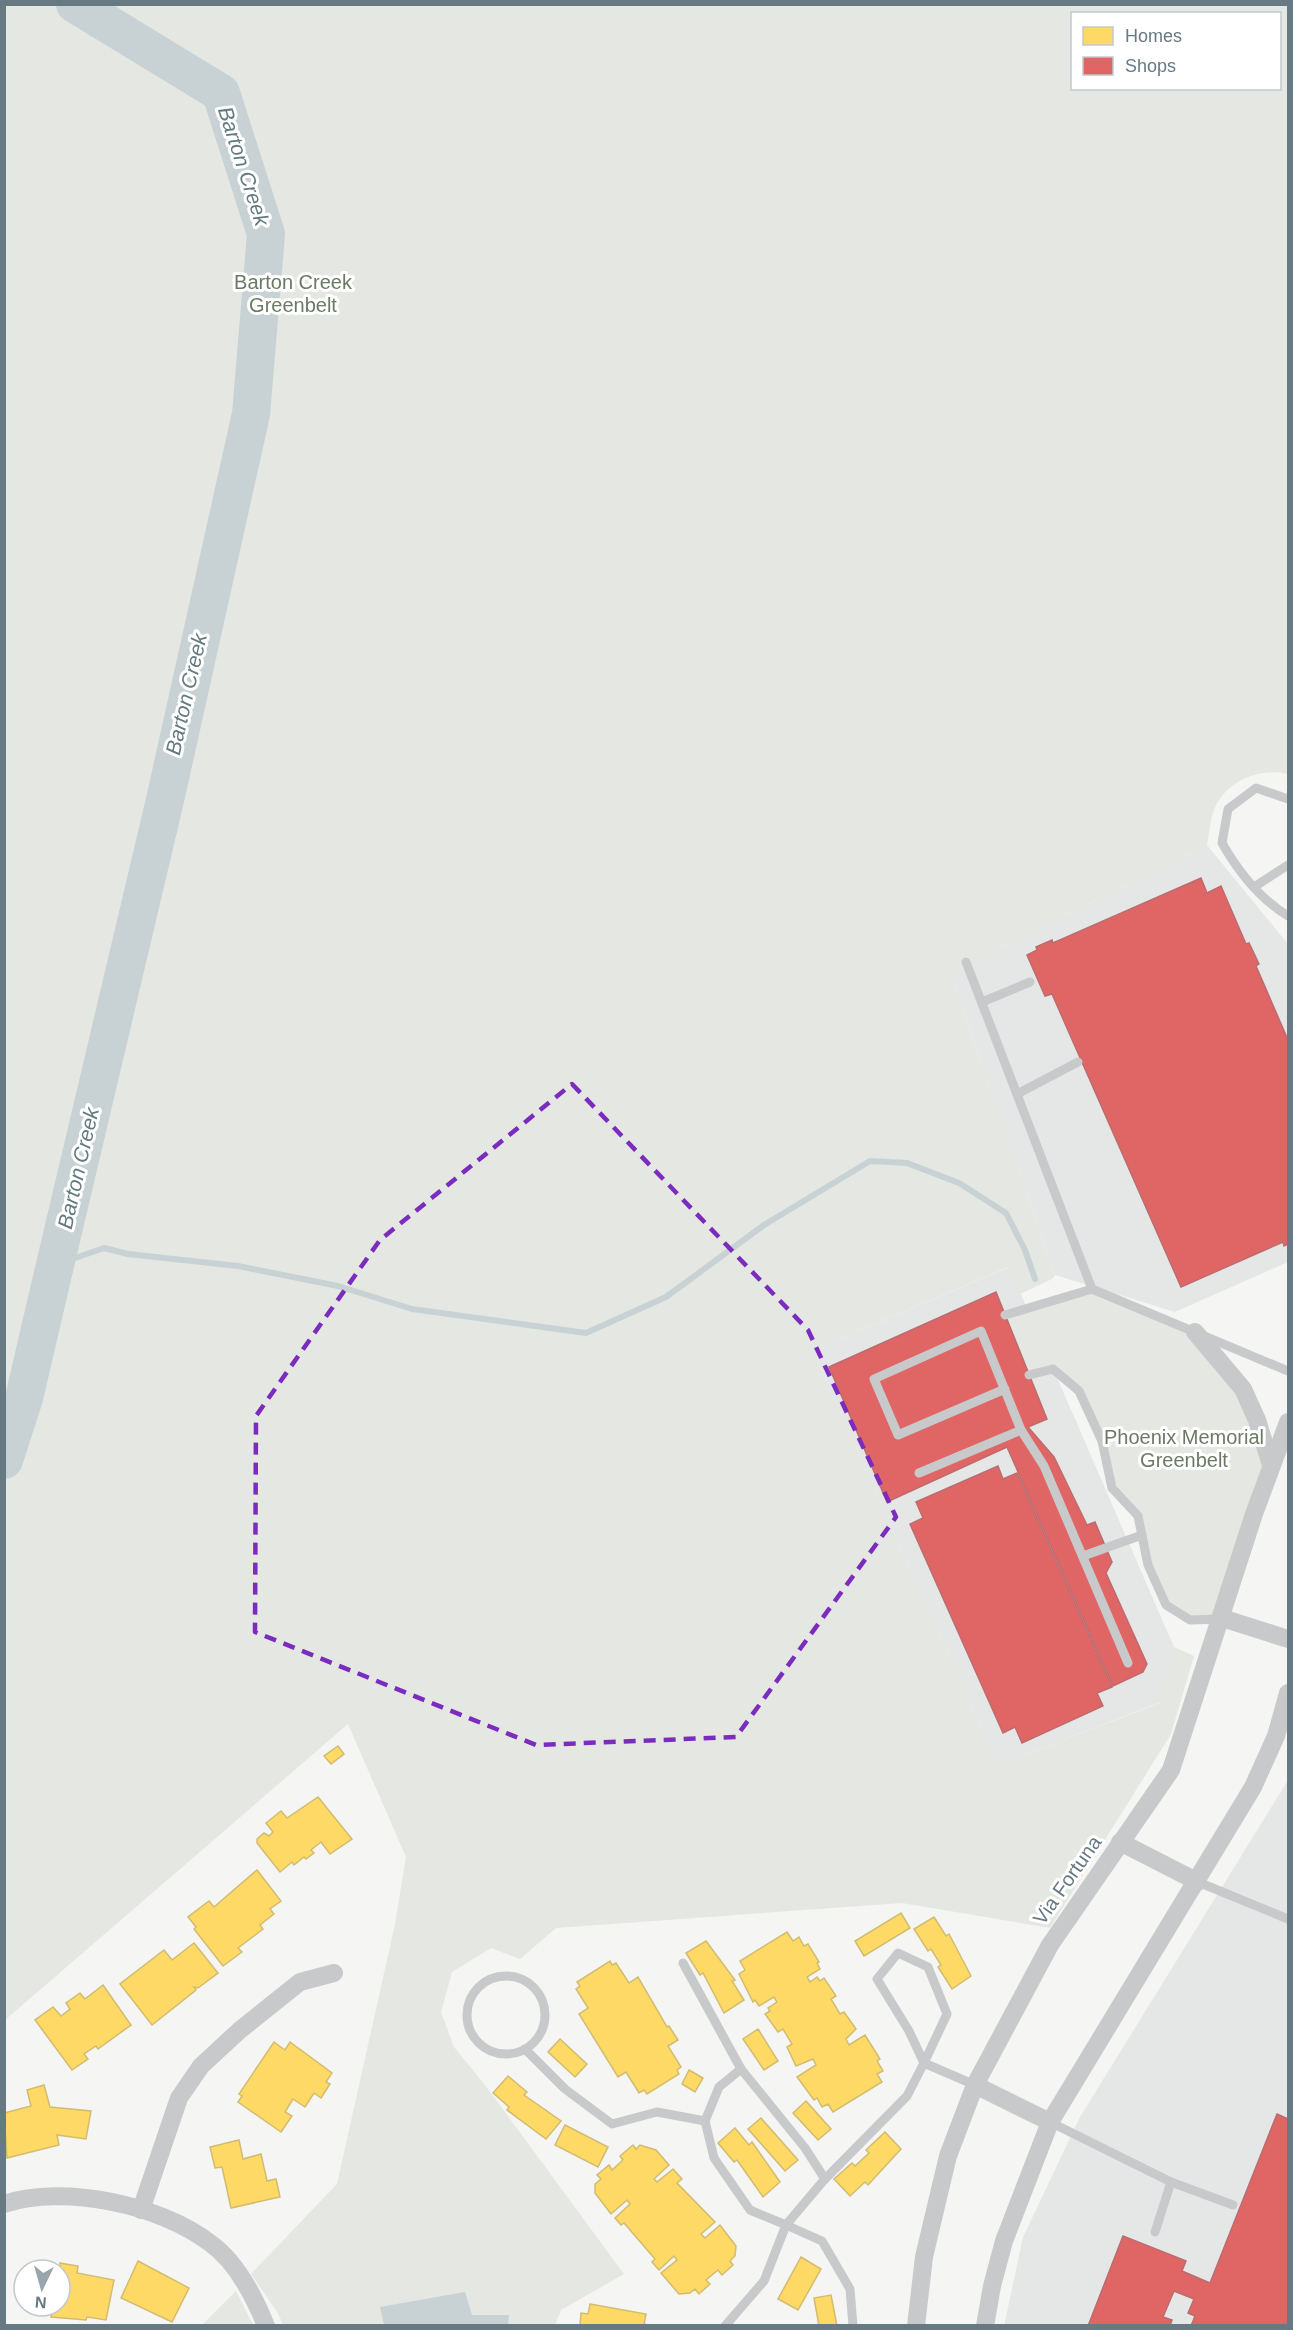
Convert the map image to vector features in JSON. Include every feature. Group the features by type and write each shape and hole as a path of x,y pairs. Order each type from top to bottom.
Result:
{"street":[{"path":"1195,1332 1244,1389 1257,1420 1271,1465"},
{"name":"Via Fortuna","path":"916,2325 924,2257 948,2156 975,2085 1050,1945 1171,1770 1271,1465 1288,1422"},
{"path":"1222,1618 1288,1639"},
{"path":"985,2325 1004,2241 1050,2122 1198,1882 1253,1787 1276,1736 1288,1693"},
{"path":"1120,1842 1198,1882"},
{"path":"141,2210 179,2098 201,2066 240,2030 300,1982 334,1973"},
{"path":"975,2085 1050,2122"},
{"path":"4,2204 55,2197 102,2199 181,2225 211,2243 231,2262 247,2286 266,2325"}],"lane":[{"path":"1288,799 1256,788 1228,809 1222,843 1235,866 1274,907 1288,916"},
{"path":"1254,887 1288,865"},
{"path":"966,962 1092,1289"},
{"path":"982,1002 1030,982"},
{"path":"1017,1094 1078,1062"},
{"path":"1005,1315 1092,1289 1288,1371"},
{"path":"1005,1389 898,1435 874,1379 981,1331 1005,1389 1021,1430 1044,1466 1128,1663"},
{"path":"1029,1376 1053,1369 1079,1391 1102,1441 1112,1488 1137,1516 1148,1565 1166,1605 1190,1620 1222,1618"},
{"path":"919,1473 1021,1430"},
{"path":"1083,1556 1142,1535"},
{"path":"1198,1882 1288,1919"},
{"path":"725,2325 764,2281 786,2225 824,2180 907,2096 924,2063 947,2014 928,1967 898,1953 877,1978 909,2031 924,2063 975,2085"},
{"path":"683,1963 741,2069 805,2148 824,2180"},
{"path":"510,1976 522,1979 540,1996 545,2020 534,2041 525,2049 512,2053 498,2053 486,2048 472,2034 467,2014 469,2001 476,1989 486,1981 510,1976"},
{"path":"525,2049 565,2089 612,2124 657,2112 705,2121"},
{"path":"741,2069 719,2087 705,2121 714,2158 750,2210 822,2241 850,2289 853,2325"},
{"path":"1050,2122 1171,2182 1233,2205"},
{"path":"1155,2232 1171,2182"}],"highlighted area":[{"path":"572,1084 808,1330 896,1517 736,1737 536,1745 255,1632 256,1416 380,1240"}],"shaded area":[{"path":"1207,845 1288,944 1288,1262 1175,1312 1055,1275 950,972"},
{"path":"1009,1267 1174,1647 1161,1702 998,1765 818,1363 823,1346"},
{"path":"1288,1780 1288,2325 1004,2326 1023,2237 1080,2117"},
{"path":"465,2292 472,2315 509,2315 508,2325 384,2325 380,2307"}],"green space":[{"name":"Barton Creek Greenbelt","path":"5,5 1288,5 1288,774 1277,772 1254,775 1233,785 1218,802 1213,813 1207,845 950,972 1055,1275 1052,1279 1020,1294 1008,1267 823,1346 818,1363 998,1765 1160,1703 1174,1647 1194,1656 1171,1734 1050,1928 902,1903 556,1928 520,1959 491,1948 452,1972 441,2012 454,2047 485,2085 624,2274 561,2310 555,2325 283,2325 278,2313 251,2274 337,2184 395,1924 406,1857 348,1724 5,2020"},
{"name":"Phoenix Memorial Greenbelt","path":"1092,1289 1195,1332 1243,1389 1271,1465 1222,1618 1190,1620 1166,1605 1148,1565 1138,1516 1112,1488 1102,1441 1079,1391 1053,1369 1029,1375 1005,1315"},
{"path":"236,2291 253,2325 202,2325"}],"building: Homes":[{"path":"338,1746 344,1754 331,1764 324,1756"},
{"path":"318,1797 352,1839 330,1854 321,1842 311,1850 314,1853 306,1859 304,1857 294,1865 292,1862 280,1872 257,1843 257,1839 264,1833 269,1836 273,1832 266,1823 281,1811 287,1818"},
{"path":"257,1870 281,1901 270,1909 274,1914 260,1925 263,1929 238,1948 242,1952 223,1966 194,1929 196,1927 188,1917 209,1901 214,1907"},
{"path":"901,1913 910,1928 864,1956 855,1941"},
{"path":"934,1917 946,1936 949,1934 971,1976 952,1989 938,1967 941,1965 931,1949 928,1951 914,1929"},
{"path":"787,1932 793,1941 799,1937 804,1946 808,1944 819,1962 817,1963 820,1969 807,1977 810,1982 817,1977 820,1981 824,1978 836,1996 831,1999 840,2014 844,2012 856,2029 846,2039 849,2045 865,2035 880,2059 877,2061 883,2071 877,2074 882,2082 833,2112 828,2104 822,2107 817,2098 814,2100 797,2077 816,2065 813,2059 796,2066 787,2047 792,2044 783,2029 778,2032 765,2014 770,2011 768,2008 777,2002 774,1997 759,2006 755,2000 753,2002 739,1974 745,1970 740,1961"},
{"path":"706,1941 735,1980 732,1981 744,2000 724,2013 703,1973 700,1975 686,1953"},
{"path":"194,1943 218,1973 198,1988 194,1987 196,1990 152,2025 120,1984 164,1950 172,1960"},
{"path":"610,1961 612,1965 616,1963 629,1983 638,1977 667,2027 669,2026 678,2040 668,2046 681,2067 677,2070 679,2074 647,2094 644,2090 639,2093 626,2072 618,2077 579,2014 588,2008 576,1989 580,1986 577,1982"},
{"path":"103,1985 131,2025 98,2049 96,2046 84,2054 88,2059 72,2070 35,2020 53,2007 61,2016 70,2009 66,2003 80,1993 85,1999"},
{"path":"758,2029 778,2061 764,2070 743,2039"},
{"path":"560,2039 587,2064 575,2077 548,2052"},
{"path":"274,2042 285,2050 290,2042 332,2073 326,2082 330,2084 321,2098 314,2093 305,2107 293,2099 285,2112 292,2116 281,2132 238,2102 242,2096 239,2094"},
{"path":"689,2070 703,2078 695,2092 682,2084"},
{"path":"508,2076 527,2092 524,2095 561,2121 546,2139 507,2110 509,2107 493,2093"},
{"path":"44,2085 50,2107 91,2111 86,2139 57,2135 59,2145 7,2158 4,2113 31,2106 27,2090"},
{"path":"806,2101 831,2129 818,2140 793,2113"},
{"path":"761,2118 798,2160 785,2171 748,2129"},
{"path":"565,2125 608,2147 598,2167 555,2145"},
{"path":"735,2128 749,2145 752,2142 780,2182 763,2197 737,2160 734,2162 718,2143"},
{"path":"885,2132 901,2149 868,2185 865,2182 850,2196 834,2179 852,2163 855,2166 869,2153 866,2150"},
{"path":"239,2140 243,2159 261,2154 267,2181 276,2179 280,2197 231,2208 222,2167 215,2168 210,2147"},
{"path":"633,2145 636,2149 640,2145 656,2150 669,2165 654,2179 657,2182 673,2169 682,2179 677,2183 715,2222 701,2234 705,2238 720,2225 736,2246 735,2256 730,2261 733,2265 722,2275 718,2270 706,2280 710,2284 699,2294 695,2289 690,2293 679,2294 661,2273 677,2260 674,2256 659,2270 652,2262 655,2259 624,2223 621,2225 615,2218 630,2204 627,2200 611,2214 595,2193 595,2184 601,2179 597,2175 609,2165 612,2170 623,2160 620,2156"},
{"path":"801,2257 821,2269 798,2310 778,2299"},
{"path":"138,2261 189,2288 172,2322 121,2298"},
{"path":"72,2265 78,2266 77,2273 114,2280 106,2320 87,2317 86,2320 63,2318 72,2318"},
{"path":"831,2295 837,2326 819,2326 814,2298"},
{"path":"590,2304 646,2314 644,2324 651,2326 576,2326 580,2325 581,2313 588,2314"}],"building: Shops":[{"path":"1201,878 1207,893 1221,886 1246,944 1249,943 1259,964 1256,966 1288,1040 1288,1244 1284,1246 1283,1242 1181,1287 1052,994 1045,996 1027,955 1037,950 1036,947 1052,940 1053,943"},
{"path":"996,1292 1047,1419 1028,1427 1054,1457 1087,1525 1095,1522 1112,1562 1106,1573 1147,1664 1143,1672 1113,1686 1007,1447 887,1502 829,1367"},
{"path":"998,1466 1003,1479 1017,1473 1112,1687 1097,1693 1103,1706 1022,1743 1015,1727 1003,1733 910,1524 923,1518 916,1502"},
{"path":"1277,2114 1288,2119 1288,2326 1191,2326 1195,2316 1188,2313 1194,2299 1174,2291 1163,2317 1172,2320 1170,2326 1088,2326 1123,2236 1186,2261 1182,2271 1210,2283"}],"waterway":[{"name":"Barton Creek","path":"4,1460 24,1398 165,800 251,414 266,234 221,93 75,4"},
{"path":"55,1265 104,1248 128,1254 238,1266 338,1286 412,1309 586,1333 666,1297 764,1225 870,1161 907,1163 959,1183 1006,1213 1025,1250 1035,1279"}]}
